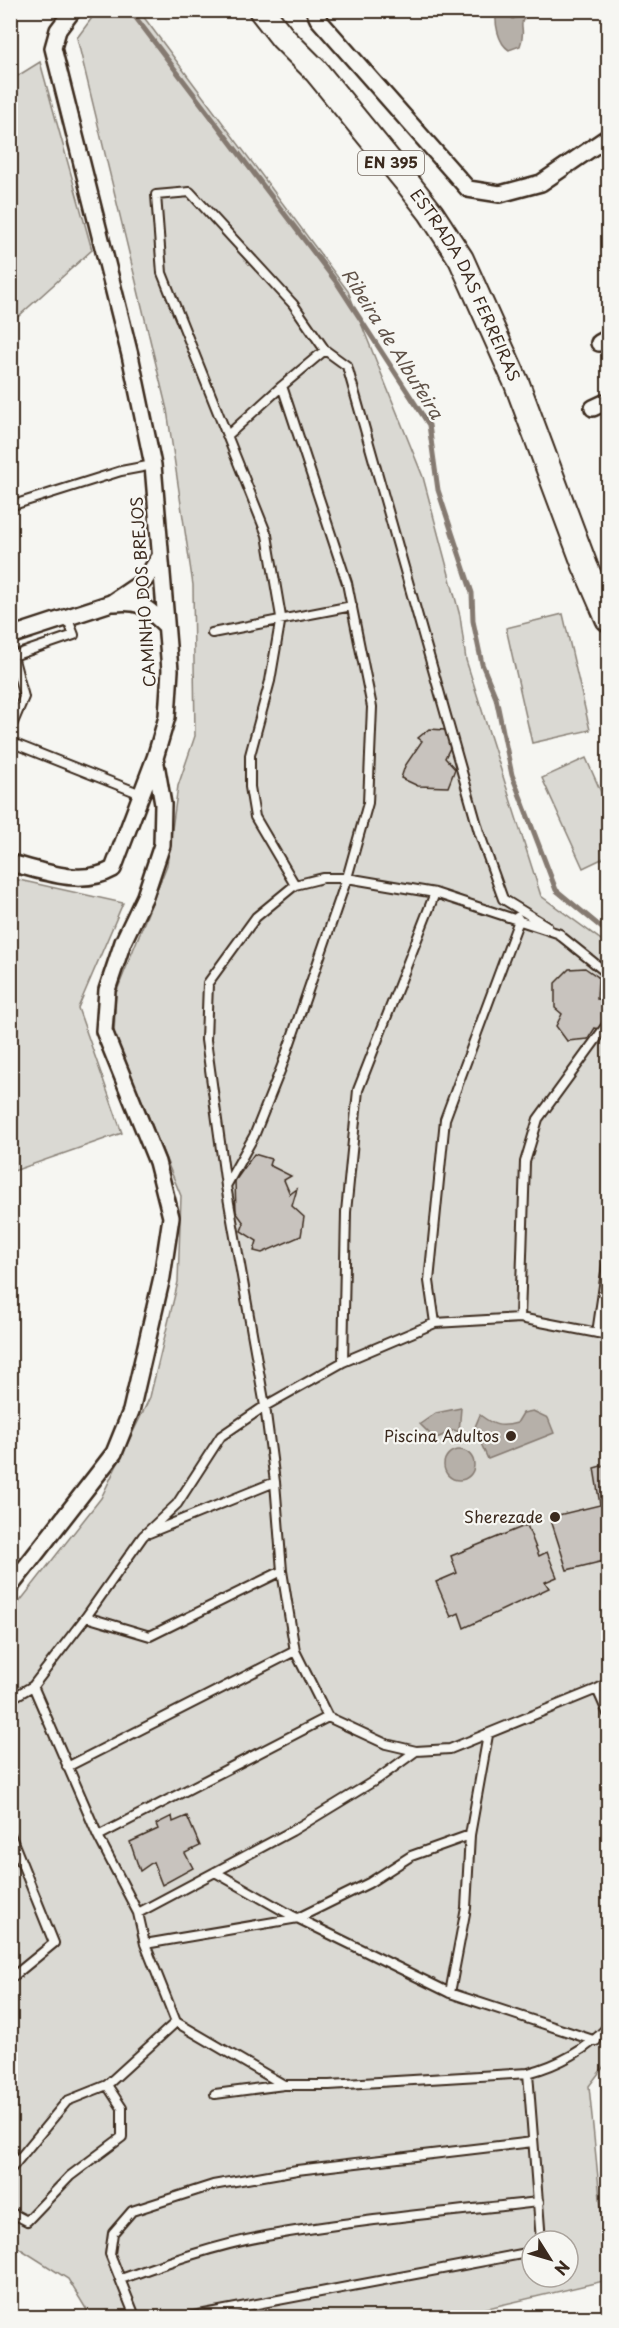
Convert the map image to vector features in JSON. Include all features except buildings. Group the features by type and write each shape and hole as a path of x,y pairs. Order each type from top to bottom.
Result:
{"main road":[{"name":"EN 395","path":"261,10 283,38 316,71"},
{"name":"EN 395","path":"276,10 316,71"},
{"name":"ESTRADA DAS FERREIRAS","path":"316,71 431,213 461,259 517,384 585,566 609,619"},
{"name":"ESTRADA DAS FERREIRAS","path":"545,458 609,578"}],"street":[{"name":"CAMINHO DOS BREJOS","path":"10,1587 114,1454 131,1411 162,1277 171,1217 157,1162 104,1031 106,990 123,942 145,896 162,845 163,804 155,758 167,717 170,670 153,465 130,355 53,48 58,30 73,10"},
{"path":"314,10 324,26 468,189 500,194 541,183 609,137"},
{"path":"593,408 609,401"},
{"path":"111,603 145,580 159,558"},
{"path":"10,636 111,603 132,601 146,607 165,625"},
{"path":"10,863 81,879 99,877 113,869 155,758"}],"lane":[{"path":"295,885 255,817 250,788 250,755 270,681 281,617 267,535 162,273 156,195 190,192 293,304 325,350 347,366 479,832 503,899 519,920"},
{"path":"228,435 325,350"},
{"path":"226,1186 254,1136 282,1066 347,878 368,803 372,707 352,606 320,497 282,386"},
{"path":"10,506 120,471 153,465"},
{"path":"212,633 281,617 352,606"},
{"path":"10,730 24,697 13,656 74,635 67,617"},
{"path":"10,742 141,794"},
{"path":"560,934 435,893 347,878 323,878 295,885 256,917 208,983 206,1040 226,1186 265,1406 275,1482 282,1571 295,1651 328,1717 386,1744 416,1750 450,1749 609,1683"},
{"path":"343,1362 346,1212 358,1090 435,893"},
{"path":"503,899 560,934 609,974"},
{"path":"435,1323 429,1281 445,1119 519,920"},
{"path":"520,1318 525,1162 538,1119 609,1023"},
{"path":"597,1333 609,1258"},
{"path":"10,1699 33,1686 86,1617 143,1536 177,1504 221,1436 265,1406 343,1362 435,1323 520,1318 609,1335"},
{"path":"143,1536 275,1482"},
{"path":"86,1617 150,1636 282,1571"},
{"path":"67,1767 295,1651"},
{"path":"33,1686 98,1836 138,1913 145,1944 176,2022 284,2085"},
{"path":"597,1689 609,1714"},
{"path":"98,1836 328,1717"},
{"path":"450,1993 466,1908 470,1835 488,1735"},
{"path":"138,1913 292,1831 379,1778 416,1750"},
{"path":"10,1834 12,1845 54,1943 10,1979"},
{"path":"145,1944 298,1918 369,1883 411,1856 470,1835"},
{"path":"215,1872 298,1918 450,1993 596,2041"},
{"path":"10,2170 67,2101 107,2085 176,2022"},
{"path":"215,2094 284,2085 389,2082 528,2073 547,2068 596,2041 609,2026"},
{"path":"528,2073 541,2229"},
{"path":"10,2212 27,2221 70,2176 122,2138 122,2108 107,2085"},
{"path":"138,2318 134,2314 110,2254 113,2233 132,2211 213,2185 287,2171 533,2142"},
{"path":"121,2279 210,2249 265,2236 539,2202"},
{"path":"183,2318 520,2254"}],"shaded area":[{"path":"97,11 140,12 348,291 423,477 460,616 466,660 541,896 608,945 608,2061 589,2086 608,2280 580,2287 580,2229 520,2229 520,2289 569,2289 449,2317 91,2317 68,2279 11,2243 10,1614 101,1498 150,1397 178,1282 181,1196 114,1033 116,993 167,865 178,786 195,736 193,585 167,410 77,38"},
{"path":"497,11 510,11 508,15 513,19 518,17 517,11 540,11 522,21 523,32 520,46 509,50 505,47 498,32"},
{"path":"40,62 92,250 11,323 11,80"},
{"path":"563,614 590,730 532,743 506,628"},
{"path":"586,758 608,808 608,856 583,868 542,778"},
{"path":"10,878 123,903 78,1008 122,1133 11,1172"},
{"path":"461,1408 459,1432 454,1430 435,1439 420,1424 436,1413"},
{"name":"Piscina Adultos","path":"533,1411 548,1418 554,1433 488,1459 478,1437 472,1434 480,1415 493,1423 506,1425 517,1423 523,1413"},
{"name":"Piscina Adultos","path":"459,1450 465,1451 473,1459 473,1471 465,1479 459,1480 453,1479 445,1471 444,1465 445,1459 453,1451"}],"waterway":[{"name":"Ribeira de Albufeira","path":"130,10 337,283 429,425 438,490 472,593 473,621 482,664 496,698 512,775 556,890 608,933"}],"place":[{"name":"Piscina Adultos","path":"511,1436"},
{"name":"Sherezade","path":"555,1517"}]}
